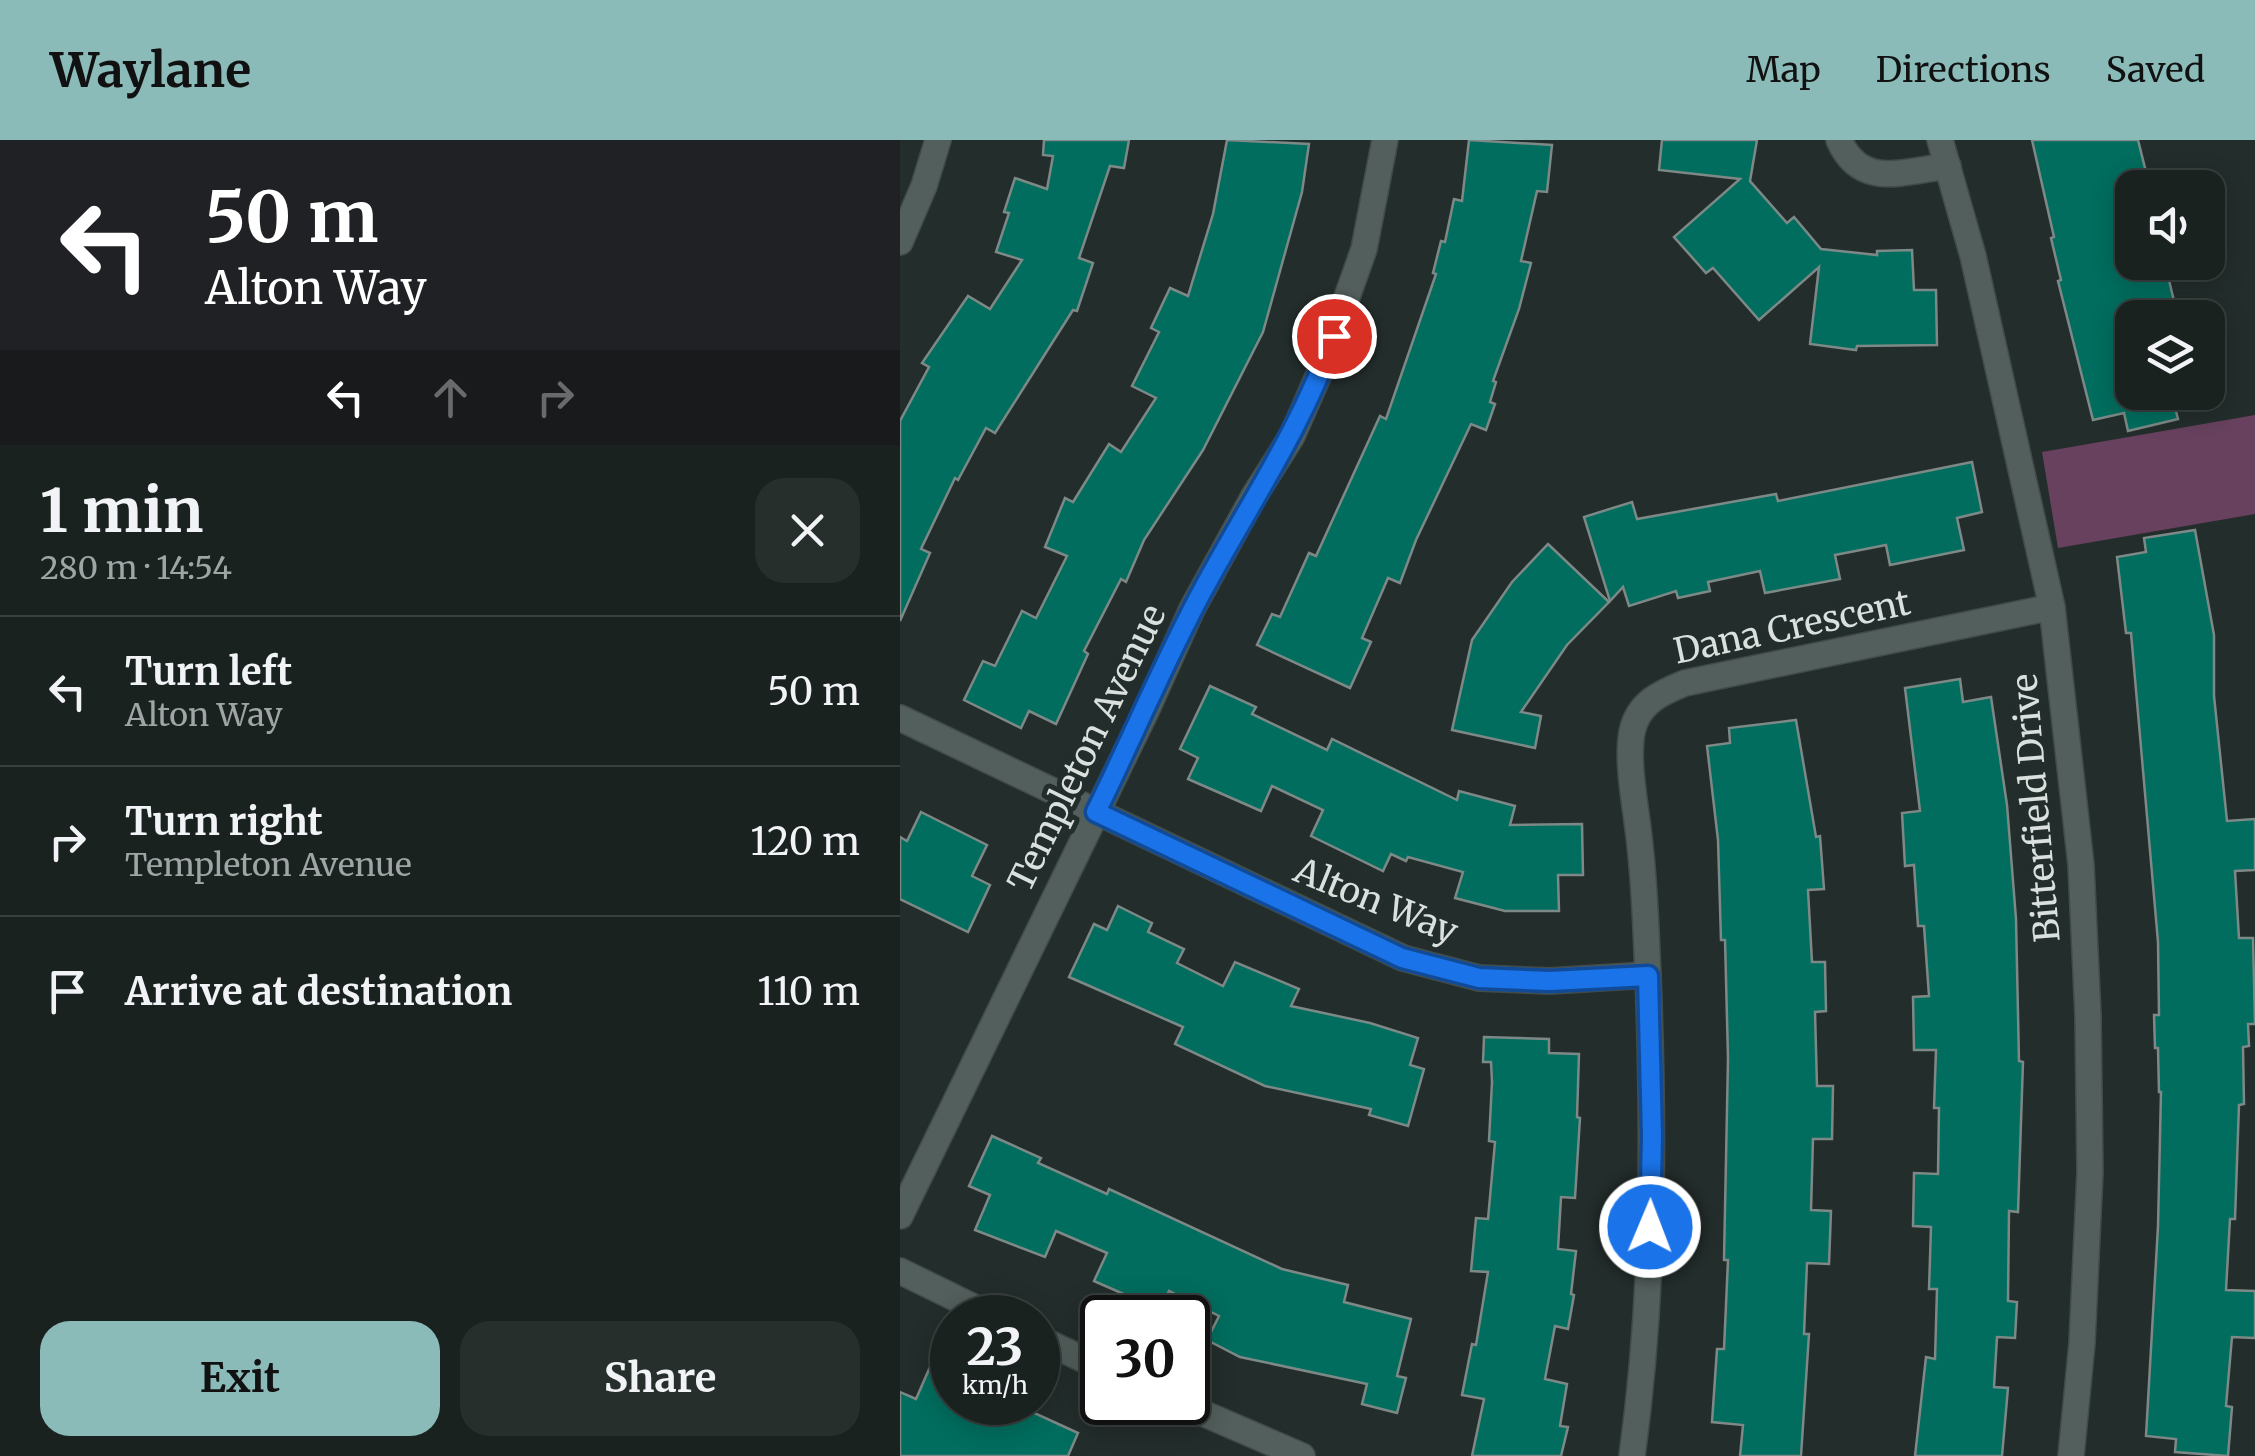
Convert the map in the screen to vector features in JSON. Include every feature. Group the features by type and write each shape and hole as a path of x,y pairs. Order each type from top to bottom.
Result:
{"street":[{"path":"900,242 938,140"},
{"name":"Templeton Avenue","path":"900,1216 1192,609 1292,436 1324,365 1364,249 1386,140"},
{"path":"1839,140 1848,160 1876,176 1948,166"},
{"name":"Bitterfield Drive","path":"1940,140 1973,256 2052,607 2081,865 2090,1172 2072,1456"},
{"name":"Dana Crescent","path":"1632,1456 1650,1258 1652,1136 1648,976 1630,748 1632,729 1642,707 1658,694 1685,683 2052,607"},
{"name":"Alton Way","path":"900,718 1402,958 1479,978 1550,981 1648,976"},
{"path":"900,1271 949,1295"},
{"path":"1210,1417 1302,1456"}],"shaded area":[{"path":"2255,415 2255,514 2058,548 2042,452"}],"building":[{"path":"1044,140 1129,140 1124,168 1110,166 1079,258 1093,263 1077,311 1073,310 995,433 986,428 958,480 955,478 921,549 930,553 900,621 900,421 929,367 922,363 968,296 990,309 1022,260 996,252 1015,178 1047,189 1053,156 1043,155"},
{"path":"1227,140 1309,144 1302,192 1263,332 1203,450 1144,540 1126,582 1121,579 1084,651 1088,654 1056,724 1029,711 1021,728 964,700 983,661 995,666 1022,611 1036,618 1067,556 1045,547 1065,498 1073,502 1109,444 1121,452 1156,398 1132,386 1159,332 1151,328 1170,288 1188,296 1213,214"},
{"path":"1469,140 1552,145 1547,192 1537,191 1521,261 1531,263 1493,381 1496,382 1490,402 1495,404 1486,430 1471,424 1400,583 1388,578 1362,638 1371,642 1350,688 1257,645 1272,614 1280,617 1309,553 1316,556 1380,416 1386,419 1436,274 1433,273 1441,241 1445,242 1454,199 1462,201"},
{"path":"1662,140 1757,140 1750,181 1787,223 1794,217 1821,249 1877,255 1877,251 1912,250 1914,290 1936,290 1937,345 1857,346 1856,350 1810,344 1819,267 1759,320 1713,268 1706,273 1674,237 1740,179 1659,170"},
{"path":"2032,140 2138,140 2146,170 2115,170 2115,280 2169,280 2174,300 2115,300 2115,410 2176,410 2178,419 2128,431 2124,413 2093,420 2058,281 2061,280 2051,238 2054,237"},
{"path":"1972,462 1982,512 1957,518 1964,550 1890,565 1886,545 1835,555 1840,579 1765,593 1760,571 1708,582 1710,591 1678,598 1676,591 1629,606 1623,587 1610,601 1584,517 1632,502 1637,519 1776,494 1778,501"},
{"path":"2195,530 2214,635 2214,696 2227,821 2255,819 2255,870 2235,871 2239,938 2253,938 2255,1024 2248,1024 2249,1046 2243,1047 2244,1104 2239,1105 2235,1219 2230,1219 2226,1290 2255,1291 2255,1338 2232,1337 2226,1406 2232,1407 2228,1456 2175,1452 2176,1439 2146,1436 2158,1226 2161,1092 2154,1015 2159,1015 2158,942 2131,633 2126,633 2117,557 2146,552 2144,538"},
{"path":"1548,544 1609,602 1567,645 1521,712 1541,716 1535,748 1452,730 1472,640 1512,582"},
{"path":"1960,679 1963,702 1991,697 2007,805 2016,919 2019,1061 2023,1062 2018,1212 2009,1211 2008,1301 2017,1302 2015,1338 1997,1337 1994,1387 2008,1388 2002,1456 1915,1456 1926,1357 1935,1359 1937,1289 1929,1289 1931,1227 1913,1226 1914,1173 1938,1174 1939,1108 1934,1108 1936,1050 1914,1050 1913,997 1929,996 1914,865 1905,866 1902,813 1920,811 1905,688"},
{"path":"1210,686 1256,707 1252,714 1327,750 1332,739 1457,800 1459,791 1515,806 1510,825 1582,824 1583,875 1558,875 1559,911 1505,911 1455,898 1463,872 1408,857 1406,861 1391,854 1383,871 1311,836 1323,810 1272,786 1261,811 1188,779 1198,758 1180,749"},
{"path":"1796,720 1816,837 1820,836 1824,889 1808,890 1812,962 1825,962 1826,1011 1815,1012 1817,1086 1833,1086 1832,1139 1813,1139 1811,1210 1831,1211 1829,1264 1807,1263 1804,1334 1809,1334 1801,1456 1740,1456 1743,1425 1712,1422 1717,1349 1724,1349 1728,1260 1724,1260 1728,1058 1725,940 1721,940 1718,840 1707,746 1730,743 1729,728"},
{"path":"921,812 987,845 972,876 990,885 968,932 900,899 900,837 907,841"},
{"path":"1118,906 1152,923 1148,932 1184,949 1177,963 1223,986 1235,962 1299,989 1291,1006 1418,1038 1410,1065 1424,1069 1408,1126 1369,1115 1371,1109 1265,1086 1175,1044 1183,1027 1069,977 1094,924 1107,930"},
{"path":"1484,1037 1549,1039 1549,1053 1579,1054 1575,1198 1561,1197 1558,1249 1576,1251 1571,1294 1574,1295 1568,1329 1555,1326 1545,1379 1567,1384 1560,1426 1568,1427 1561,1456 1472,1456 1484,1399 1462,1395 1472,1344 1476,1345 1488,1272 1471,1271 1476,1218 1488,1219 1495,1142 1489,1141 1492,1082 1491,1062 1483,1062"},
{"path":"992,1136 1041,1158 1038,1163 1107,1194 1109,1189 1282,1269 1348,1285 1344,1302 1411,1319 1397,1376 1406,1378 1397,1413 1362,1404 1367,1384 1240,1357 1210,1342 1219,1316 1210,1312 1210,1295 1177,1295 1169,1291 1167,1295 1126,1295 1094,1281 1107,1253 1056,1231 1045,1257 975,1230 990,1195 969,1186"},
{"path":"930,1367 930,1425 1060,1425 1078,1433 1068,1456 900,1456 900,1392 916,1399"}],"route":[{"path":"1334,336 1292,436 1192,609 1096,812 1402,958 1479,978 1550,981 1648,976 1650,1227"}]}
